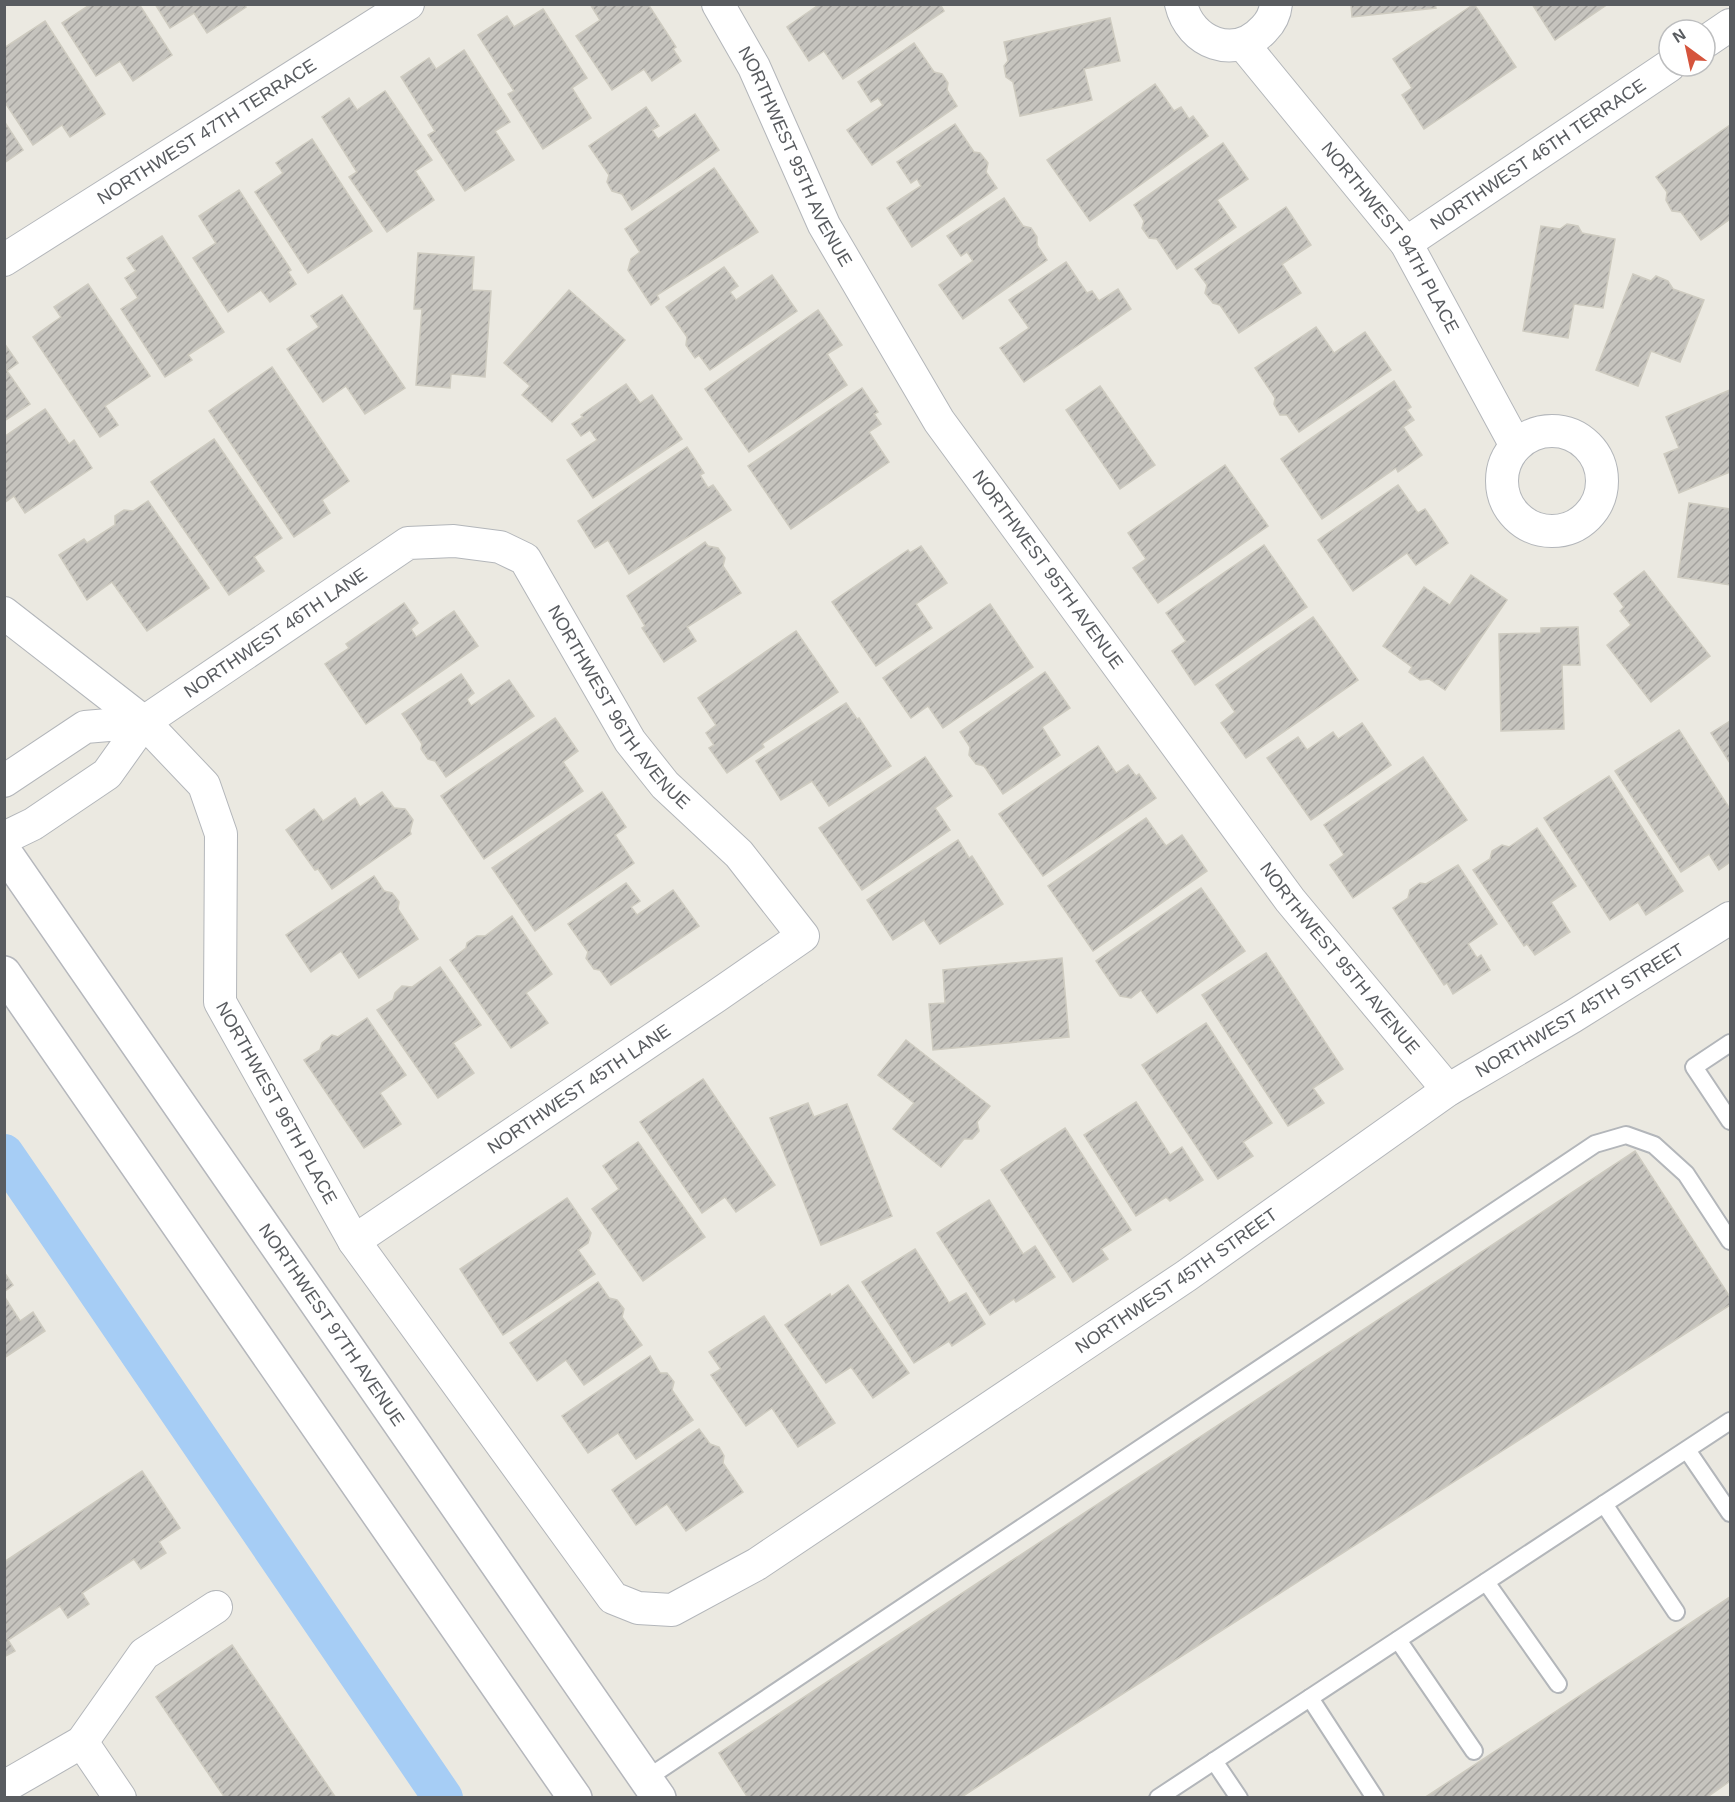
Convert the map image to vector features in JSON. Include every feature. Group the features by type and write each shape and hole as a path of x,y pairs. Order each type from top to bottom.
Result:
{"street":[{"name":"NORTHWEST 47TH TERRACE","path":"4,260 408,4"},
{"name":"NORTHWEST 95TH AVENUE","path":"718,4 754,67 824,225 939,421 1290,900 1448,1090"},
{"path":"1181,4 1186,21 1197,34 1211,42 1227,46 1243,44 1258,36 1276,11 1276,4"},
{"path":"1717,34 1731,25"},
{"name":"NORTHWEST 94TH PLACE","path":"1243,44 1406,243 1516,446"},
{"name":"NORTHWEST 46TH TERRACE","path":"1406,243 1657,75"},
{"name":"NORTHWEST 96TH AVENUE","path":"408,543 454,541 500,547 525,559 630,741 665,785 739,854 803,936"},
{"name":"NORTHWEST 46TH LANE","path":"4,838 33,824 107,774 144,722 408,543"},
{"name":"NORTHWEST 96TH PLACE","path":"4,613 144,722 204,785 221,834 220,1002 354,1241 613,1598"},
{"name":"NORTHWEST 46TH LANE","path":"4,781 85,727 144,722"},
{"name":"NORTHWEST 97TH AVENUE","path":"4,851 652,1788"},
{"name":"NORTHWEST 45TH STREET","path":"613,1598 638,1608 672,1610 758,1564 1186,1275 1448,1090 1572,1017 1731,918"},
{"name":"NORTHWEST 45TH LANE","path":"354,1241 715,998 803,936"},
{"path":"4,973 575,1797"},
{"path":"4,1787 82,1742 144,1654 216,1607"},
{"path":"82,1742 120,1797"}],"lane":[{"path":"1731,1043 1694,1067 1731,1121"},
{"path":"652,1788 1594,1144 1626,1135 1654,1145 1686,1174 1731,1241"},
{"path":"1158,1797 1731,1421"},
{"path":"1687,1450 1731,1513"},
{"path":"1604,1504 1676,1612"},
{"path":"1486,1582 1558,1684"},
{"path":"1398,1640 1474,1751"},
{"path":"1310,1698 1375,1797"},
{"path":"1214,1761 1239,1797"}],"building":[{"path":"91,4 139,4 172,55 133,81 120,61 96,76 62,23"},
{"path":"155,4 244,4 246,7 207,33 194,13 170,28"},
{"path":"590,4 648,4 676,47 673,49 681,61 652,81 644,69 612,90 576,36 600,20"},
{"path":"820,4 940,4 944,11 843,79 824,51 809,61 787,27"},
{"path":"1351,4 1435,4 1436,8 1352,17"},
{"path":"1474,4 1516,67 1424,129 1402,95 1412,88 1393,59"},
{"path":"1532,4 1608,4 1555,40"},
{"path":"543,9 587,78 572,88 591,118 543,149 508,94 514,91 478,35 507,16 514,27"},
{"path":"1110,18 1120,61 1084,69 1092,100 1020,116 1013,82 1006,77 1004,66 1008,61 1004,42"},
{"path":"45,21 105,114 70,137 62,125 33,145 4,101 4,48"},
{"path":"914,43 934,72 942,74 948,83 947,90 957,106 872,165 847,130 883,105 878,98 871,102 858,82"},
{"path":"464,50 510,122 495,131 514,160 465,191 428,135 435,131 401,77 429,58 436,69"},
{"path":"1155,84 1174,111 1181,107 1189,119 1193,116 1208,136 1090,221 1047,160"},
{"path":"385,91 432,160 415,171 434,200 387,232 349,177 357,172 322,117 349,98 357,110"},
{"path":"646,107 659,126 652,130 658,139 695,114 719,150 632,210 622,194 612,191 607,182 609,175 589,146"},
{"path":"4,121 23,150 4,163"},
{"path":"955,124 974,152 980,153 988,163 986,172 997,188 912,247 887,208 921,186 917,179 911,183 897,162"},
{"path":"1730,125 1730,219 1701,240 1681,212 1672,211 1666,200 1667,192 1656,177"},
{"path":"312,139 372,231 308,273 255,192 283,173 276,163"},
{"path":"1223,143 1248,179 1217,200 1236,227 1177,269 1157,239 1149,238 1142,228 1144,221 1134,205"},
{"path":"714,168 758,232 657,295 659,299 651,305 628,270 631,259 640,252 625,229"},
{"path":"239,190 291,270 288,272 296,284 270,302 261,290 228,312 193,258 216,243 199,216"},
{"path":"1004,198 1023,226 1031,228 1037,237 1037,245 1047,260 963,319 939,285 973,261 967,252 961,256 947,236"},
{"path":"1286,207 1311,245 1282,264 1301,293 1239,333 1220,305 1213,303 1205,293 1207,285 1195,269"},
{"path":"1567,224 1578,226 1582,233 1615,239 1603,308 1574,304 1568,338 1523,331 1541,226 1560,229"},
{"path":"162,236 224,332 188,355 192,360 165,377 121,309 138,298 125,278 136,271 127,258"},
{"path":"418,253 474,257 472,290 491,291 485,377 451,374 450,388 416,385 422,309 414,309"},
{"path":"1066,262 1087,293 1092,291 1099,301 1118,289 1131,309 1024,382 1000,348 1029,328 1009,300"},
{"path":"724,267 738,286 730,292 736,300 772,275 797,311 710,370 699,355 695,358 686,345 687,337 666,307"},
{"path":"1633,274 1651,281 1656,276 1668,281 1673,289 1704,300 1680,362 1651,351 1638,386 1596,370"},
{"path":"88,284 150,376 105,406 118,425 100,437 33,337 61,317 54,307"},
{"path":"569,290 625,340 552,422 522,395 530,386 504,363"},
{"path":"342,295 405,388 365,414 346,386 323,402 287,349 319,327 311,316"},
{"path":"818,310 842,345 827,354 847,385 749,452 705,389"},
{"path":"1316,327 1334,353 1365,332 1391,370 1299,432 1287,415 1280,415 1274,404 1275,398 1255,368"},
{"path":"4,343 18,363 7,371 30,404 4,421"},
{"path":"272,367 349,481 322,500 330,513 294,537 209,411"},
{"path":"1394,381 1411,407 1407,410 1414,420 1403,427 1422,455 1398,472 1396,468 1322,519 1281,459"},
{"path":"626,384 640,403 652,395 682,439 593,498 567,460 597,440 590,430 581,436 572,424 583,417 581,415"},
{"path":"1100,386 1155,465 1120,489 1066,410"},
{"path":"862,388 878,412 874,414 881,424 869,432 889,462 791,529 748,466"},
{"path":"1730,390 1730,472 1679,493 1664,454 1679,448 1666,417"},
{"path":"45,409 69,444 74,440 92,468 25,513 14,496 4,503 4,437"},
{"path":"214,439 282,538 254,557 264,571 229,595 151,482"},
{"path":"687,447 704,473 700,475 708,488 713,485 731,510 629,574 608,540 595,548 578,521"},
{"path":"1225,465 1268,526 1158,603 1133,568 1146,559 1128,533"},
{"path":"1398,485 1418,513 1425,509 1448,543 1416,565 1407,553 1353,591 1318,540"},
{"path":"148,501 209,588 147,631 112,582 87,600 59,555 84,539 87,543 115,525 115,516 124,510 133,511"},
{"path":"1689,503 1730,509 1730,585 1678,577"},
{"path":"705,542 708,546 718,548 725,558 723,566 741,593 687,627 696,641 664,662 642,628 645,626 627,596"},
{"path":"1264,545 1307,607 1195,685 1172,651 1186,641 1166,613"},
{"path":"921,546 947,583 916,604 932,628 876,666 832,602 908,550 910,553"},
{"path":"1644,571 1710,656 1651,702 1607,645 1631,625 1620,611 1624,607 1614,594"},
{"path":"1471,575 1507,600 1445,690 1429,679 1420,680 1409,672 1412,667 1383,646 1424,587 1450,605"},
{"path":"404,603 418,623 411,629 416,637 454,611 478,646 366,724 325,664 349,648 346,644"},
{"path":"990,604 1033,667 943,728 928,706 911,718 883,678"},
{"path":"1313,617 1358,680 1246,758 1221,723 1235,712 1216,685"},
{"path":"1578,627 1580,665 1562,665 1564,729 1501,731 1499,634 1541,633 1541,628"},
{"path":"796,631 838,692 762,744 764,747 727,773 709,748 714,745 706,733 716,725 698,698"},
{"path":"1045,672 1070,708 1042,727 1060,755 1003,794 984,766 976,764 969,755 970,747 960,732"},
{"path":"461,674 474,693 467,699 471,706 509,680 534,716 446,777 435,761 428,759 421,749 422,744 402,714"},
{"path":"846,703 857,719 859,718 891,766 829,806 812,781 781,800 756,761"},
{"path":"555,718 578,751 563,762 583,791 484,859 441,796"},
{"path":"1730,721 1730,763 1711,733"},
{"path":"1362,723 1391,765 1311,820 1267,758 1298,737 1307,750 1333,732 1338,739"},
{"path":"1679,730 1730,809 1730,862 1719,870 1709,854 1681,872 1615,771"},
{"path":"1098,746 1116,773 1128,765 1136,776 1139,774 1156,798 1043,876 999,814"},
{"path":"925,757 952,796 935,808 950,830 862,890 819,828"},
{"path":"1423,757 1467,820 1353,898 1330,865 1344,855 1324,825"},
{"path":"1609,776 1683,891 1646,915 1638,902 1610,920 1544,818"},
{"path":"382,792 394,808 405,809 413,820 411,834 332,889 286,830 314,809 323,821 355,798 360,807"},
{"path":"602,792 626,827 615,835 634,863 535,931 492,868"},
{"path":"1146,818 1166,846 1182,835 1207,871 1093,951 1048,886"},
{"path":"1537,828 1576,886 1551,902 1570,932 1535,955 1527,944 1524,946 1473,870 1490,859 1492,851 1502,845 1509,847"},
{"path":"958,840 969,858 972,856 1003,904 940,944 924,920 893,940 867,900"},
{"path":"1458,865 1497,924 1468,944 1477,958 1481,955 1490,970 1453,994 1447,983 1444,985 1393,908 1408,898 1410,890 1420,883 1426,884"},
{"path":"374,876 384,891 392,893 399,902 398,909 418,939 359,978 341,951 311,972 286,935"},
{"path":"626,883 640,901 631,907 637,915 673,890 699,926 611,985 600,970 594,969 586,958 588,952 568,924"},
{"path":"1201,888 1245,951 1157,1013 1141,990 1131,998 1120,996 1096,961"},
{"path":"512,916 552,974 526,993 548,1023 511,1048 450,960 466,948 467,943 477,936 485,936"},
{"path":"1266,953 1343,1069 1313,1088 1324,1103 1288,1126 1202,995"},
{"path":"1062,958 1069,1037 933,1050 929,1004 945,1003 943,970"},
{"path":"440,967 481,1025 453,1043 474,1073 438,1098 377,1010 393,1000 395,993 402,986 412,987"},
{"path":"367,1018 406,1075 380,1093 401,1124 364,1148 304,1060 320,1050 322,1043 332,1035 338,1037"},
{"path":"1206,1023 1272,1123 1243,1142 1253,1156 1218,1179 1142,1065"},
{"path":"906,1040 990,1106 977,1122 979,1131 972,1139 964,1139 941,1167 893,1129 914,1103 878,1075"},
{"path":"703,1079 775,1185 736,1212 725,1197 702,1213 640,1122"},
{"path":"1136,1102 1170,1155 1182,1147 1203,1180 1170,1201 1166,1197 1136,1216 1084,1135"},
{"path":"808,1103 814,1117 847,1104 892,1216 821,1245 770,1118"},
{"path":"1065,1128 1131,1230 1101,1249 1108,1259 1073,1282 1001,1170"},
{"path":"638,1142 705,1237 643,1281 592,1209 619,1189 603,1166"},
{"path":"1635,1151 1730,1297 1730,1305 960,1798 748,1798 719,1753"},
{"path":"567,1198 591,1233 588,1243 578,1250 595,1274 503,1335 460,1269"},
{"path":"989,1200 1023,1254 1035,1246 1055,1277 1016,1302 1014,1299 990,1315 937,1233"},
{"path":"915,1249 949,1303 966,1293 985,1324 952,1346 949,1341 914,1363 862,1282"},
{"path":"4,1272 13,1285 4,1292"},
{"path":"598,1282 609,1298 617,1300 624,1309 622,1317 642,1345 584,1385 566,1360 537,1381 510,1343"},
{"path":"848,1285 909,1373 873,1398 851,1367 826,1383 785,1325 830,1294 831,1297"},
{"path":"4,1296 20,1321 33,1312 45,1331 4,1358"},
{"path":"764,1316 835,1423 798,1447 772,1408 746,1426 711,1375 721,1369 709,1352"},
{"path":"650,1356 660,1373 667,1373 674,1382 672,1390 693,1420 636,1459 618,1433 588,1453 562,1416"},
{"path":"699,1429 710,1444 719,1447 724,1456 723,1463 743,1492 686,1531 667,1504 636,1525 612,1490"},
{"path":"142,1471 180,1528 159,1542 166,1553 141,1569 134,1559 82,1593 89,1604 68,1618 60,1606 8,1640 15,1651 4,1657 4,1562"},
{"path":"1730,1597 1730,1781 1706,1798 1424,1798"},
{"path":"232,1645 336,1798 225,1798 156,1697"}],"waterway":[{"path":"4,1154 443,1798"}]}
